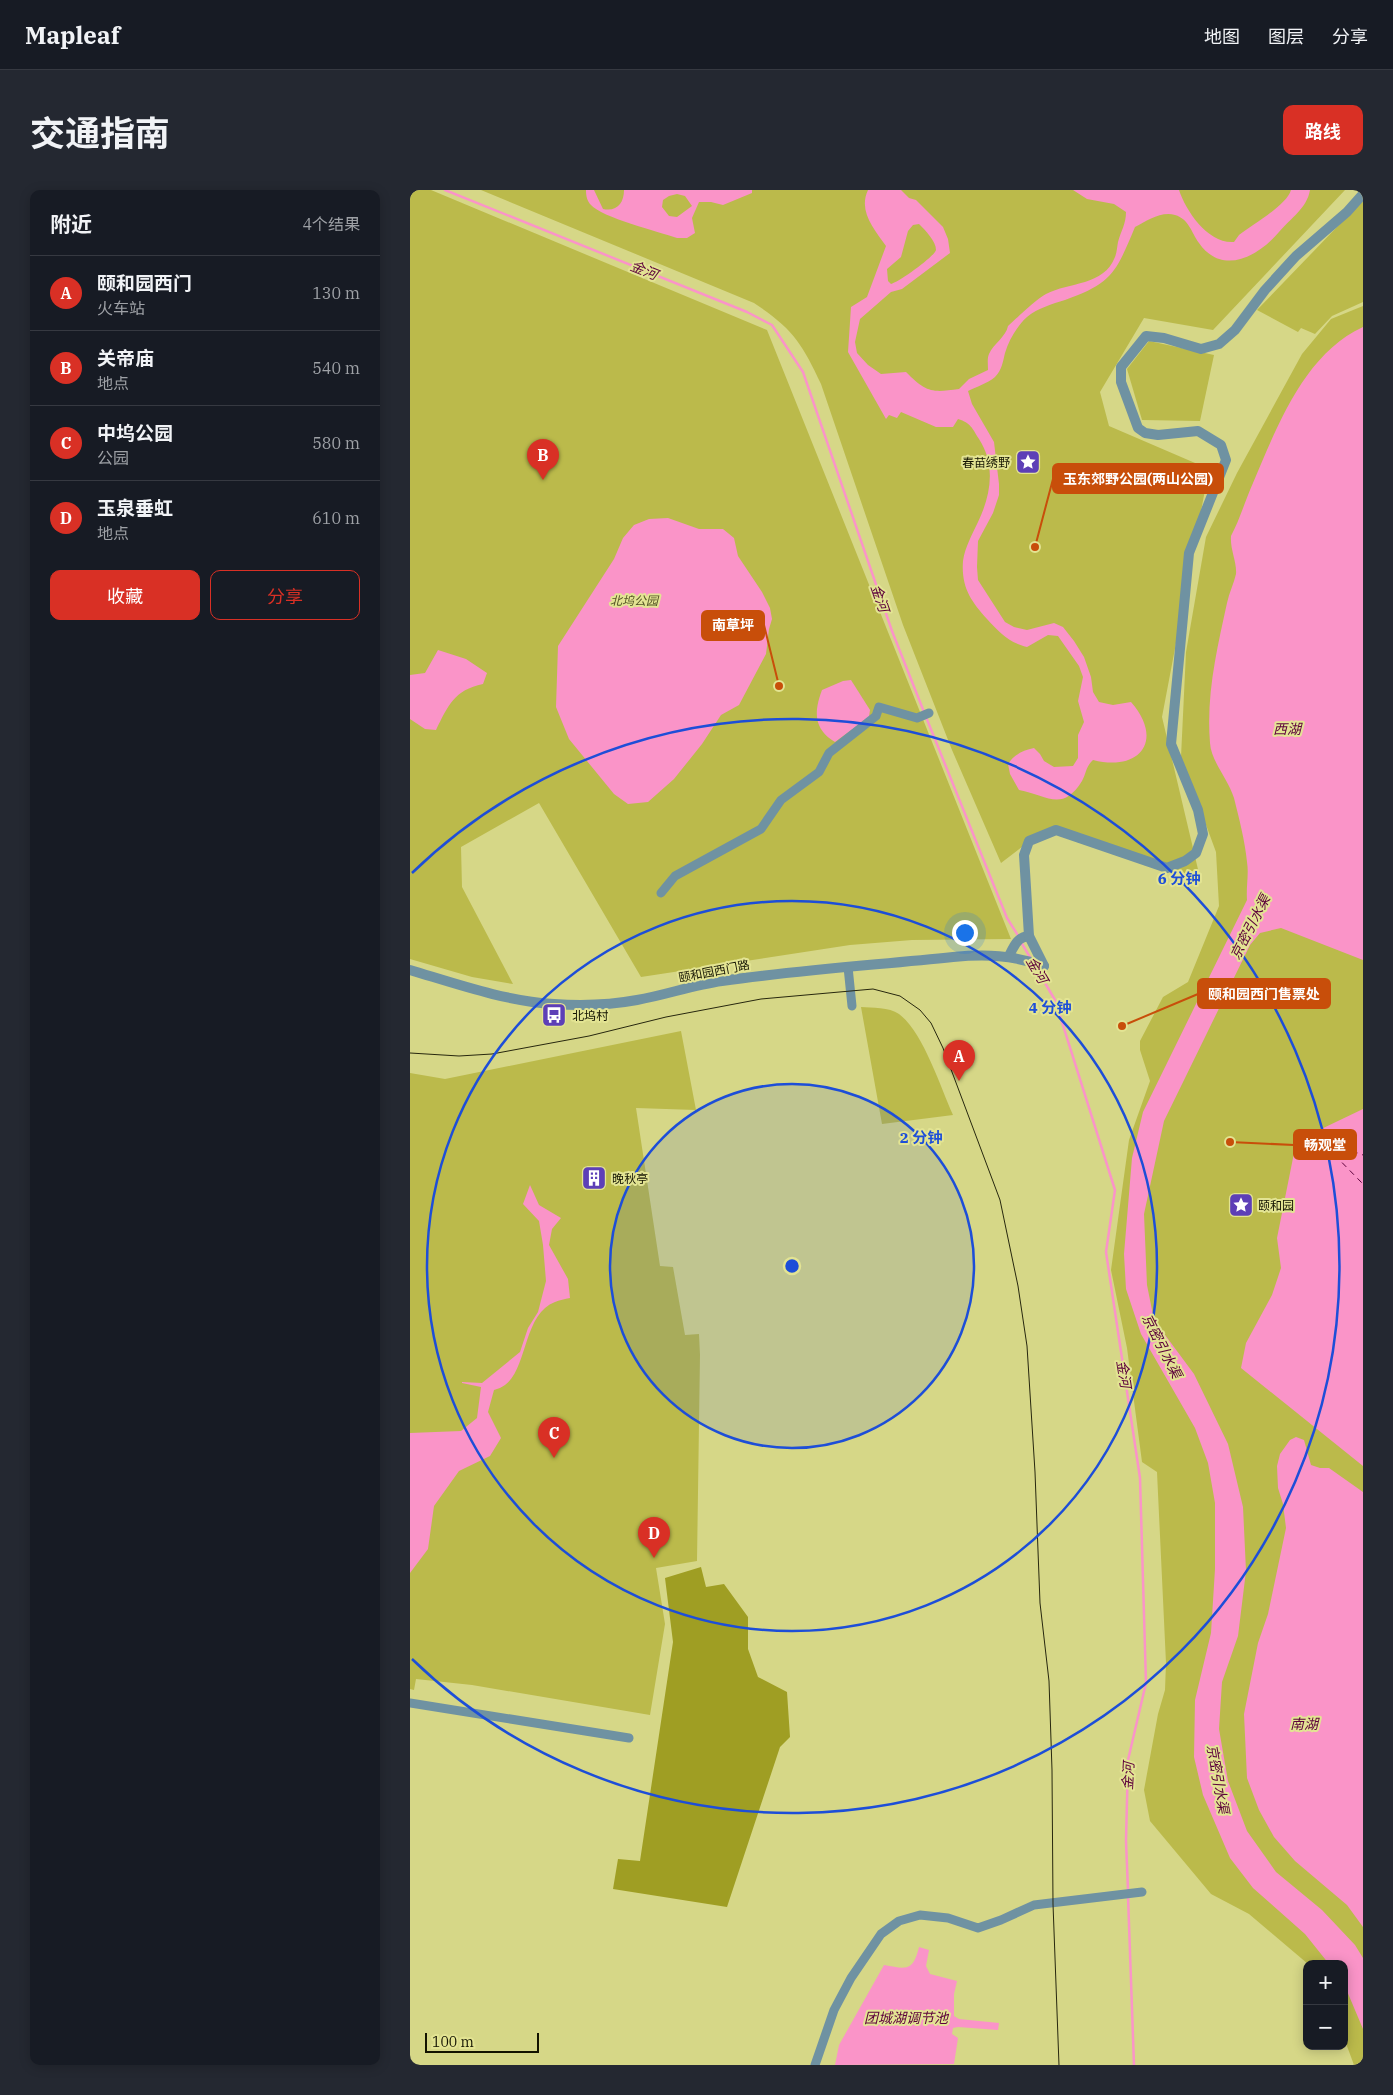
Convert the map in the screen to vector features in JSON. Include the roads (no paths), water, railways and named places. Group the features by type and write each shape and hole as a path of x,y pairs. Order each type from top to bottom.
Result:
{"street":[{"path":"1009,956 1023,938 1024,855 1029,842 1056,830 1167,868 1185,861 1196,853 1203,834 1198,810 1170,744 1189,553 1226,460 1222,446 1198,431 1158,435 1145,433 1138,428 1121,382 1121,367 1146,336 1164,338 1201,350 1219,344 1235,330 1266,290 1296,256 1347,212 1363,194"},
{"path":"661,893 675,876 761,829 781,800 819,772 828,753 876,716 879,707 917,718 926,714"},
{"name":"颐和园西门路","path":"410,970 514,999 546,1004 584,1006 638,1000 719,981 976,955 1009,956 1044,966 1023,938"},
{"path":"848,967 852,1006"},
{"path":"410,1703 629,1738"},
{"path":"815,2065 834,2010 851,1978 881,1934 899,1920 920,1915 948,1918 978,1928 1034,1905 1139,1892"}],"water":[{"path":"586,190 594,190 603,209 608,210 619,206 623,199 624,190 752,190 752,193 723,205 699,202 692,218 695,233 687,238 677,238 631,224 597,210 588,200","holes":["677,194 685,196 692,206 677,217 669,216 662,207 663,200"]},
{"path":"868,190 901,190 909,198 916,200 943,227 948,239 950,253 902,289 891,292 860,319 855,342 857,353 868,365 881,374 906,372 924,387 930,390 942,391 959,389 969,379 988,370 989,354 1005,334 1008,326 1046,294 1085,282 1103,273 1110,266 1116,255 1126,212 1114,204 1087,199 1073,190 1179,190 1199,225 1215,238 1234,242 1239,235 1283,202 1291,190 1310,190 1302,208 1270,241 1251,255 1240,259 1229,261 1218,259 1208,253 1199,243 1187,223 1175,215 1159,215 1135,227 1123,255 1111,274 1094,288 1040,309 1027,317 1011,338 1001,368 995,377 968,391 972,404 994,442 999,484 999,495 993,513 978,541 978,580 1005,622 1014,627 1027,630 1054,623 1063,627 1084,657 1091,677 1093,692 1099,702 1113,705 1131,702 1141,716 1146,729 1146,741 1142,750 1134,757 1109,763 1093,760 1087,767 1082,781 1068,797 1061,799 1046,798 1019,790 1010,774 1008,764 1013,758 1019,753 1034,748 1044,761 1054,767 1073,766 1078,758 1078,735 1084,722 1078,701 1083,677 1079,666 1058,636 1048,635 1027,647 1015,642 992,624 976,606 968,593 963,570 964,556 989,491 990,470 984,449 971,426 958,419 953,427 936,427 901,412 897,418 889,415 886,419 848,352 851,307 867,297 886,246 869,219 866,212 865,198","holes":["919,224 932,239 936,250 930,258 891,284 888,281 887,269 901,257 908,231 913,225"]},
{"name":"西湖","path":"1363,327 1363,960 1281,928 1260,933 1250,945 1164,1121 1144,1214 1147,1285 1154,1320 1194,1374 1228,1444 1243,1507 1246,1571 1238,1636 1222,1682 1219,1729 1228,1781 1247,1831 1276,1872 1322,1910 1355,1945 1363,1958 1363,2029 1348,1993 1348,1960 1326,1960 1305,1934 1253,1888 1230,1858 1203,1795 1194,1757 1195,1700 1211,1633 1215,1569 1215,1503 1208,1463 1195,1428 1141,1334 1126,1289 1124,1254 1132,1158 1143,1112 1247,900 1248,867 1242,830 1234,798 1213,757 1209,725 1216,655 1228,599 1236,574 1231,536 1272,439 1295,394 1324,355 1342,339"},
{"path":"668,518 699,529 723,529 734,538 738,556 762,592 770,608 772,619 766,654 739,705 721,715 702,744 674,779 648,802 628,804 614,794 569,739 556,707 558,646 614,559 623,538 634,525 649,519"},
{"path":"438,650 466,659 487,673 483,684 465,690 453,700 436,730 425,729 410,719 410,675 425,673"},
{"path":"851,680 870,710 869,717 835,742 828,737 819,725 817,712 819,698 822,690 843,681"},
{"path":"1363,1109 1363,1466 1241,1368 1246,1343 1272,1295 1281,1268 1277,1238 1294,1153 1315,1132"},
{"path":"530,1185 539,1205 561,1218 552,1229 549,1245 568,1279 570,1298 557,1301 545,1308 531,1329 518,1367 512,1377 505,1385 494,1390 488,1412 501,1438 490,1456 459,1471 434,1506 428,1549 410,1573 410,1433 461,1431 477,1418 481,1387 462,1382 482,1383 520,1352 528,1328 538,1312 546,1281 539,1221 523,1204"},
{"name":"南湖","path":"1296,1437 1304,1440 1311,1465 1329,1468 1363,1492 1363,1927 1347,1905 1295,1861 1274,1837 1259,1810 1247,1778 1244,1714 1258,1643 1268,1614 1286,1528 1283,1504 1278,1488 1277,1466 1280,1454 1290,1440"},
{"name":"团城湖调节池","path":"919,1947 929,1950 926,1966 930,1974 957,1981 954,1994 954,2016 959,2019 999,2023 998,2030 953,2028 952,2034 958,2038 954,2064 835,2065 839,2045 884,1965 908,1967 914,1961"}],"waterway":[{"name":"金河","path":"445,190 747,312 772,325 803,372 892,631 924,712"},
{"name":"金河","path":"926,717 1007,918 1019,937"},
{"name":"金河","path":"1021,942 1031,959"},
{"name":"金河","path":"1035,966 1055,1000 1115,1190 1106,1252 1140,1478 1146,1683 1128,1760 1126,1841 1128,1890"},
{"name":"金河","path":"1128,1896 1134,2065"}],"tram line":[{"path":"410,1053 459,1056 492,1054 589,1036 666,1017 761,999 873,989 900,996 920,1010 931,1023 943,1048 1000,1200 1018,1286 1027,1346 1035,1472 1040,1603 1049,1681 1053,1904 1059,2065"}],"place":[{"name":"春苗绣野","path":"1028,462"},
{"name":"关帝庙","path":"543,480"},
{"name":"玉东郊野公园(两山公园)","path":"1035,547"},
{"name":"南草坪","path":"779,686"},
{"name":"北坞村","path":"554,1015"},
{"name":"颐和园西门售票处","path":"1122,1026"},
{"name":"颐和园西门","path":"959,1081"},
{"name":"畅观堂","path":"1230,1142"},
{"name":"晚秋亭","path":"594,1178"},
{"name":"颐和园","path":"1241,1205"},
{"name":"中坞公园","path":"554,1458"},
{"name":"玉泉垂虹","path":"654,1558"}],"park label":[{"name":"北坞公园","path":"634,600"}],"water label":[{"name":"京密引水渠","path":"1250,927"},
{"name":"京密引水渠","path":"1162,1346"},
{"name":"京密引水渠","path":"1218,1779"}]}
